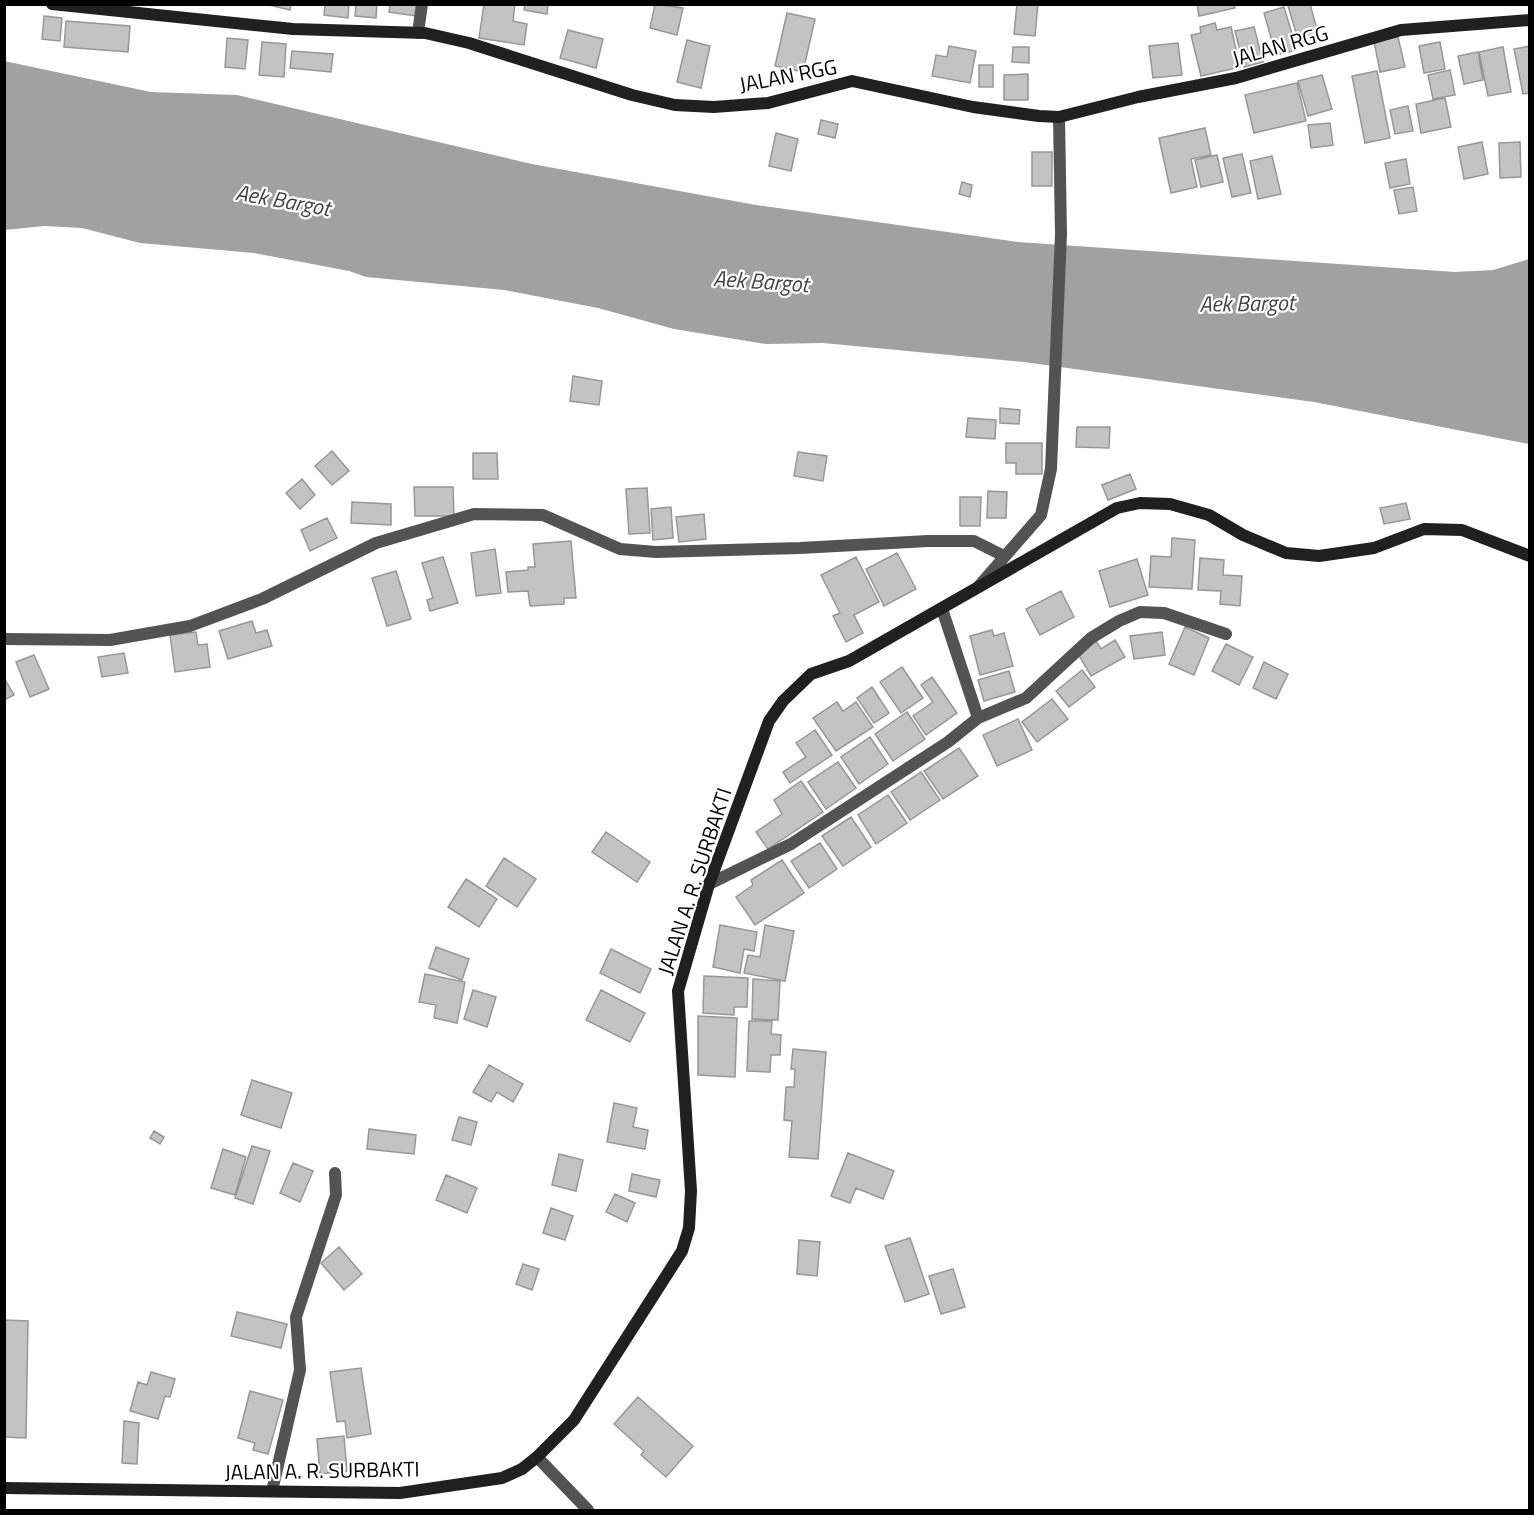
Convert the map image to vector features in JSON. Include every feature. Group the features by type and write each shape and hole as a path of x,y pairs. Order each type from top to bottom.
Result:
{"main road":[{"name":"JALAN RGG","path":"52,4 162,10 293,28 418,33 469,43 632,95 675,105 714,107 768,103 852,81 973,107 1059,117 1236,78 1401,30 1530,21"},
{"name":"JALAN A. R. SURBAKTI","path":"4,1488 400,1493 502,1478 522,1469 537,1457 574,1420 682,1251 689,1228 691,1191 678,991 709,884 769,721 783,701 811,674 849,661 1117,508 1140,503 1170,504 1209,515 1243,535 1286,553 1319,555 1374,548 1424,530 1462,530 1530,556"}],"street":[{"path":"418,33 423,4"},
{"path":"979,587 1041,515 1051,469 1061,234 1059,117"},
{"path":"4,639 110,640 190,626 262,599 376,543 474,514 543,515 620,549 656,552 975,541 1004,556"},
{"path":"942,609 978,718"},
{"path":"709,884 791,844 824,824 948,742 978,718 1026,698 1091,638 1119,621 1140,612 1164,613 1226,634"},
{"path":"272,1491 300,1370 296,1317 336,1195 335,1173"},
{"path":"537,1457 588,1510"}],"water":[{"name":"Aek Bargot","path":"4,61 151,92 237,95 532,164 756,205 1018,242 1455,272 1493,270 1529,259 1529,444 1314,402 1024,362 823,343 766,344 674,329 598,308 504,290 366,277 349,271 254,253 140,243 82,228 44,226 5,230"}],"building":[{"path":"265,4 291,4 290,10"},
{"path":"325,4 349,4 348,18 324,15"},
{"path":"356,4 377,4 376,18 355,16"},
{"path":"390,4 417,4 416,16 389,12"},
{"path":"484,4 515,4 513,21 527,24 524,45 479,38"},
{"path":"525,4 548,4 547,14 524,10"},
{"path":"655,4 683,8 677,35 650,28"},
{"path":"1017,4 1038,4 1035,36 1014,34"},
{"path":"1197,4 1234,4 1235,8 1199,16"},
{"path":"1310,4 1320,40 1300,46 1288,6"},
{"path":"1284,7 1297,50 1276,55 1264,13"},
{"path":"787,13 815,19 803,72 775,66"},
{"path":"44,16 62,18 60,41 42,39"},
{"path":"66,21 130,26 128,52 64,47"},
{"path":"1215,23 1217,30 1231,27 1240,67 1201,76 1191,35 1201,33 1200,27"},
{"path":"1254,27 1263,62 1244,67 1235,31"},
{"path":"568,30 603,39 596,68 560,58"},
{"path":"1398,37 1405,67 1380,72 1374,41"},
{"path":"227,38 248,40 245,69 225,67"},
{"path":"687,40 710,46 701,88 677,82"},
{"path":"262,42 286,44 284,77 259,75"},
{"path":"1440,42 1445,69 1424,73 1419,46"},
{"path":"1178,43 1182,75 1153,78 1149,46"},
{"path":"949,46 976,51 970,83 932,76 936,55 947,57"},
{"path":"1530,46 1530,93 1523,94 1514,49"},
{"path":"1013,47 1029,47 1029,63 1012,62"},
{"path":"1503,47 1511,92 1488,96 1479,52"},
{"path":"292,51 333,54 331,72 290,68"},
{"path":"1478,52 1483,80 1464,84 1458,56"},
{"path":"979,65 993,65 993,87 979,87"},
{"path":"1450,70 1455,95 1433,99 1428,75"},
{"path":"1377,71 1390,138 1365,143 1352,76"},
{"path":"1028,74 1028,100 1004,100 1004,75"},
{"path":"1322,75 1332,109 1308,116 1298,81"},
{"path":"1297,83 1306,121 1254,133 1245,95"},
{"path":"1445,98 1451,127 1421,133 1416,104"},
{"path":"1408,106 1413,131 1395,134 1390,110"},
{"path":"821,120 838,124 835,138 818,134"},
{"path":"1330,123 1333,145 1311,148 1308,125"},
{"path":"1205,128 1211,155 1191,159 1197,187 1171,193 1159,138"},
{"path":"776,133 798,139 791,171 769,166"},
{"path":"1482,142 1488,174 1464,179 1458,147"},
{"path":"1520,142 1521,177 1500,178 1499,143"},
{"path":"1032,152 1052,152 1052,186 1032,186"},
{"path":"1242,154 1251,193 1232,197 1223,158"},
{"path":"1217,155 1223,182 1201,187 1195,160"},
{"path":"1272,156 1281,194 1258,199 1250,161"},
{"path":"1406,159 1410,184 1390,188 1385,163"},
{"path":"962,182 972,185 970,197 959,194"},
{"path":"1413,187 1417,211 1399,214 1394,190"},
{"path":"573,376 602,381 599,405 570,401"},
{"path":"1000,408 1020,410 1019,424 1000,423"},
{"path":"968,418 996,420 995,439 966,437"},
{"path":"1077,427 1110,427 1109,448 1076,447"},
{"path":"1006,443 1042,443 1042,474 1016,474 1016,463 1006,463"},
{"path":"332,451 349,471 332,485 315,466"},
{"path":"798,452 827,456 823,481 794,476"},
{"path":"473,453 497,453 498,479 473,479"},
{"path":"1130,474 1136,489 1108,500 1102,485"},
{"path":"302,479 315,495 300,509 286,493"},
{"path":"414,487 453,487 454,516 415,516"},
{"path":"647,488 650,533 629,534 626,489"},
{"path":"988,491 1007,492 1006,518 987,518"},
{"path":"960,497 981,497 980,526 960,526"},
{"path":"352,502 391,504 391,525 351,523"},
{"path":"1406,503 1410,519 1384,524 1380,508"},
{"path":"671,507 673,538 653,540 651,509"},
{"path":"704,514 706,539 679,542 676,517"},
{"path":"327,518 337,538 310,551 301,530"},
{"path":"1172,538 1195,540 1192,589 1149,587 1151,556 1171,557"},
{"path":"571,541 576,598 564,598 564,604 530,606 528,591 508,592 506,572 535,567 533,544"},
{"path":"495,549 501,593 476,596 471,553"},
{"path":"897,553 916,589 884,606 866,569"},
{"path":"443,557 458,603 430,611 427,600 433,598 422,563"},
{"path":"856,557 879,602 854,615 863,633 846,642 833,616 840,613 821,575"},
{"path":"1200,558 1224,560 1223,575 1242,576 1240,606 1220,604 1221,591 1198,590"},
{"path":"1137,559 1148,595 1110,607 1099,571"},
{"path":"396,571 411,619 387,626 372,578"},
{"path":"1061,591 1074,617 1040,635 1026,609"},
{"path":"252,621 256,633 267,630 272,646 228,659 219,631"},
{"path":"1185,627 1209,638 1194,675 1169,664"},
{"path":"992,630 994,636 1004,633 1013,666 980,675 970,636"},
{"path":"196,632 198,645 207,644 210,667 175,672 170,635"},
{"path":"1162,632 1165,655 1134,659 1130,636"},
{"path":"1115,640 1125,657 1091,676 1077,652 1096,641 1101,649"},
{"path":"1226,644 1253,657 1239,685 1212,671"},
{"path":"124,653 128,673 102,677 98,657"},
{"path":"34,655 49,689 30,697 16,662"},
{"path":"1264,662 1288,674 1276,699 1253,688"},
{"path":"902,667 923,698 901,713 880,682"},
{"path":"1082,670 1095,687 1069,707 1056,691"},
{"path":"1009,671 1015,692 984,701 978,680"},
{"path":"932,677 957,713 926,735 913,716 933,702 921,685"},
{"path":"4,678 14,695 4,700"},
{"path":"872,687 889,713 874,723 857,698"},
{"path":"1052,699 1068,719 1037,742 1022,722"},
{"path":"837,702 843,711 856,702 873,727 836,751 813,718"},
{"path":"907,712 925,739 893,761 875,734"},
{"path":"1018,719 1032,750 997,766 983,735"},
{"path":"815,730 832,755 790,783 783,772 806,757 796,743"},
{"path":"870,737 888,764 859,784 841,757"},
{"path":"959,748 978,776 943,799 924,771"},
{"path":"838,762 856,788 826,809 808,782"},
{"path":"921,772 940,800 910,820 891,792"},
{"path":"801,781 823,812 768,849 756,832 782,814 774,800"},
{"path":"888,795 907,823 876,844 858,815"},
{"path":"851,817 871,847 843,866 822,836"},
{"path":"606,832 650,862 637,882 592,852"},
{"path":"820,843 837,869 809,888 791,861"},
{"path":"504,858 536,879 517,907 486,886"},
{"path":"782,860 804,893 755,925 736,897 753,885 751,880"},
{"path":"466,879 497,899 479,927 448,907"},
{"path":"720,925 757,932 754,951 744,949 740,973 713,967"},
{"path":"765,925 794,931 785,981 744,973 748,955 760,957"},
{"path":"436,947 469,959 462,980 429,968"},
{"path":"611,949 651,969 640,993 600,973"},
{"path":"425,974 465,982 457,1023 434,1018 436,1005 419,1002"},
{"path":"704,976 748,978 747,1007 734,1007 734,1015 703,1013"},
{"path":"753,979 780,981 778,1020 752,1019"},
{"path":"473,990 496,997 487,1027 464,1019"},
{"path":"601,990 645,1013 630,1042 586,1020"},
{"path":"698,1016 737,1018 735,1077 698,1075"},
{"path":"749,1021 772,1021 771,1034 781,1035 780,1055 771,1055 770,1072 747,1071"},
{"path":"793,1049 826,1052 818,1159 789,1157 792,1121 784,1120 786,1087 794,1087 795,1069 791,1069"},
{"path":"489,1065 523,1084 513,1102 497,1092 491,1102 473,1092"},
{"path":"252,1080 292,1093 281,1128 241,1115"},
{"path":"614,1103 637,1108 633,1127 648,1130 645,1149 607,1142"},
{"path":"459,1117 477,1122 471,1145 452,1140"},
{"path":"369,1129 416,1135 414,1154 367,1149"},
{"path":"154,1131 164,1137 160,1144 150,1138"},
{"path":"252,1146 270,1151 253,1204 235,1198"},
{"path":"223,1149 246,1157 235,1195 211,1188"},
{"path":"848,1153 894,1171 883,1199 856,1188 850,1203 831,1196"},
{"path":"559,1154 583,1160 576,1191 552,1185"},
{"path":"293,1163 313,1171 300,1202 280,1193"},
{"path":"632,1174 660,1180 656,1197 629,1191"},
{"path":"446,1175 477,1188 467,1213 436,1200"},
{"path":"615,1194 635,1203 627,1222 606,1212"},
{"path":"551,1208 573,1216 565,1240 543,1233"},
{"path":"910,1238 929,1294 905,1302 885,1246"},
{"path":"799,1240 820,1242 817,1276 797,1274"},
{"path":"339,1247 362,1274 344,1290 321,1263"},
{"path":"523,1264 539,1269 532,1290 516,1284"},
{"path":"953,1269 965,1307 941,1314 929,1276"},
{"path":"237,1312 287,1324 281,1348 231,1336"},
{"path":"4,1320 28,1321 26,1438 4,1437"},
{"path":"361,1368 371,1434 347,1438 345,1421 337,1422 330,1372"},
{"path":"151,1372 175,1379 170,1397 165,1396 158,1419 130,1411 138,1382 147,1385"},
{"path":"250,1391 283,1400 268,1454 253,1450 255,1443 238,1438"},
{"path":"638,1397 693,1446 666,1477 641,1455 644,1451 614,1424"},
{"path":"124,1421 139,1423 137,1464 122,1463"},
{"path":"344,1436 347,1471 320,1474 317,1439"}]}
